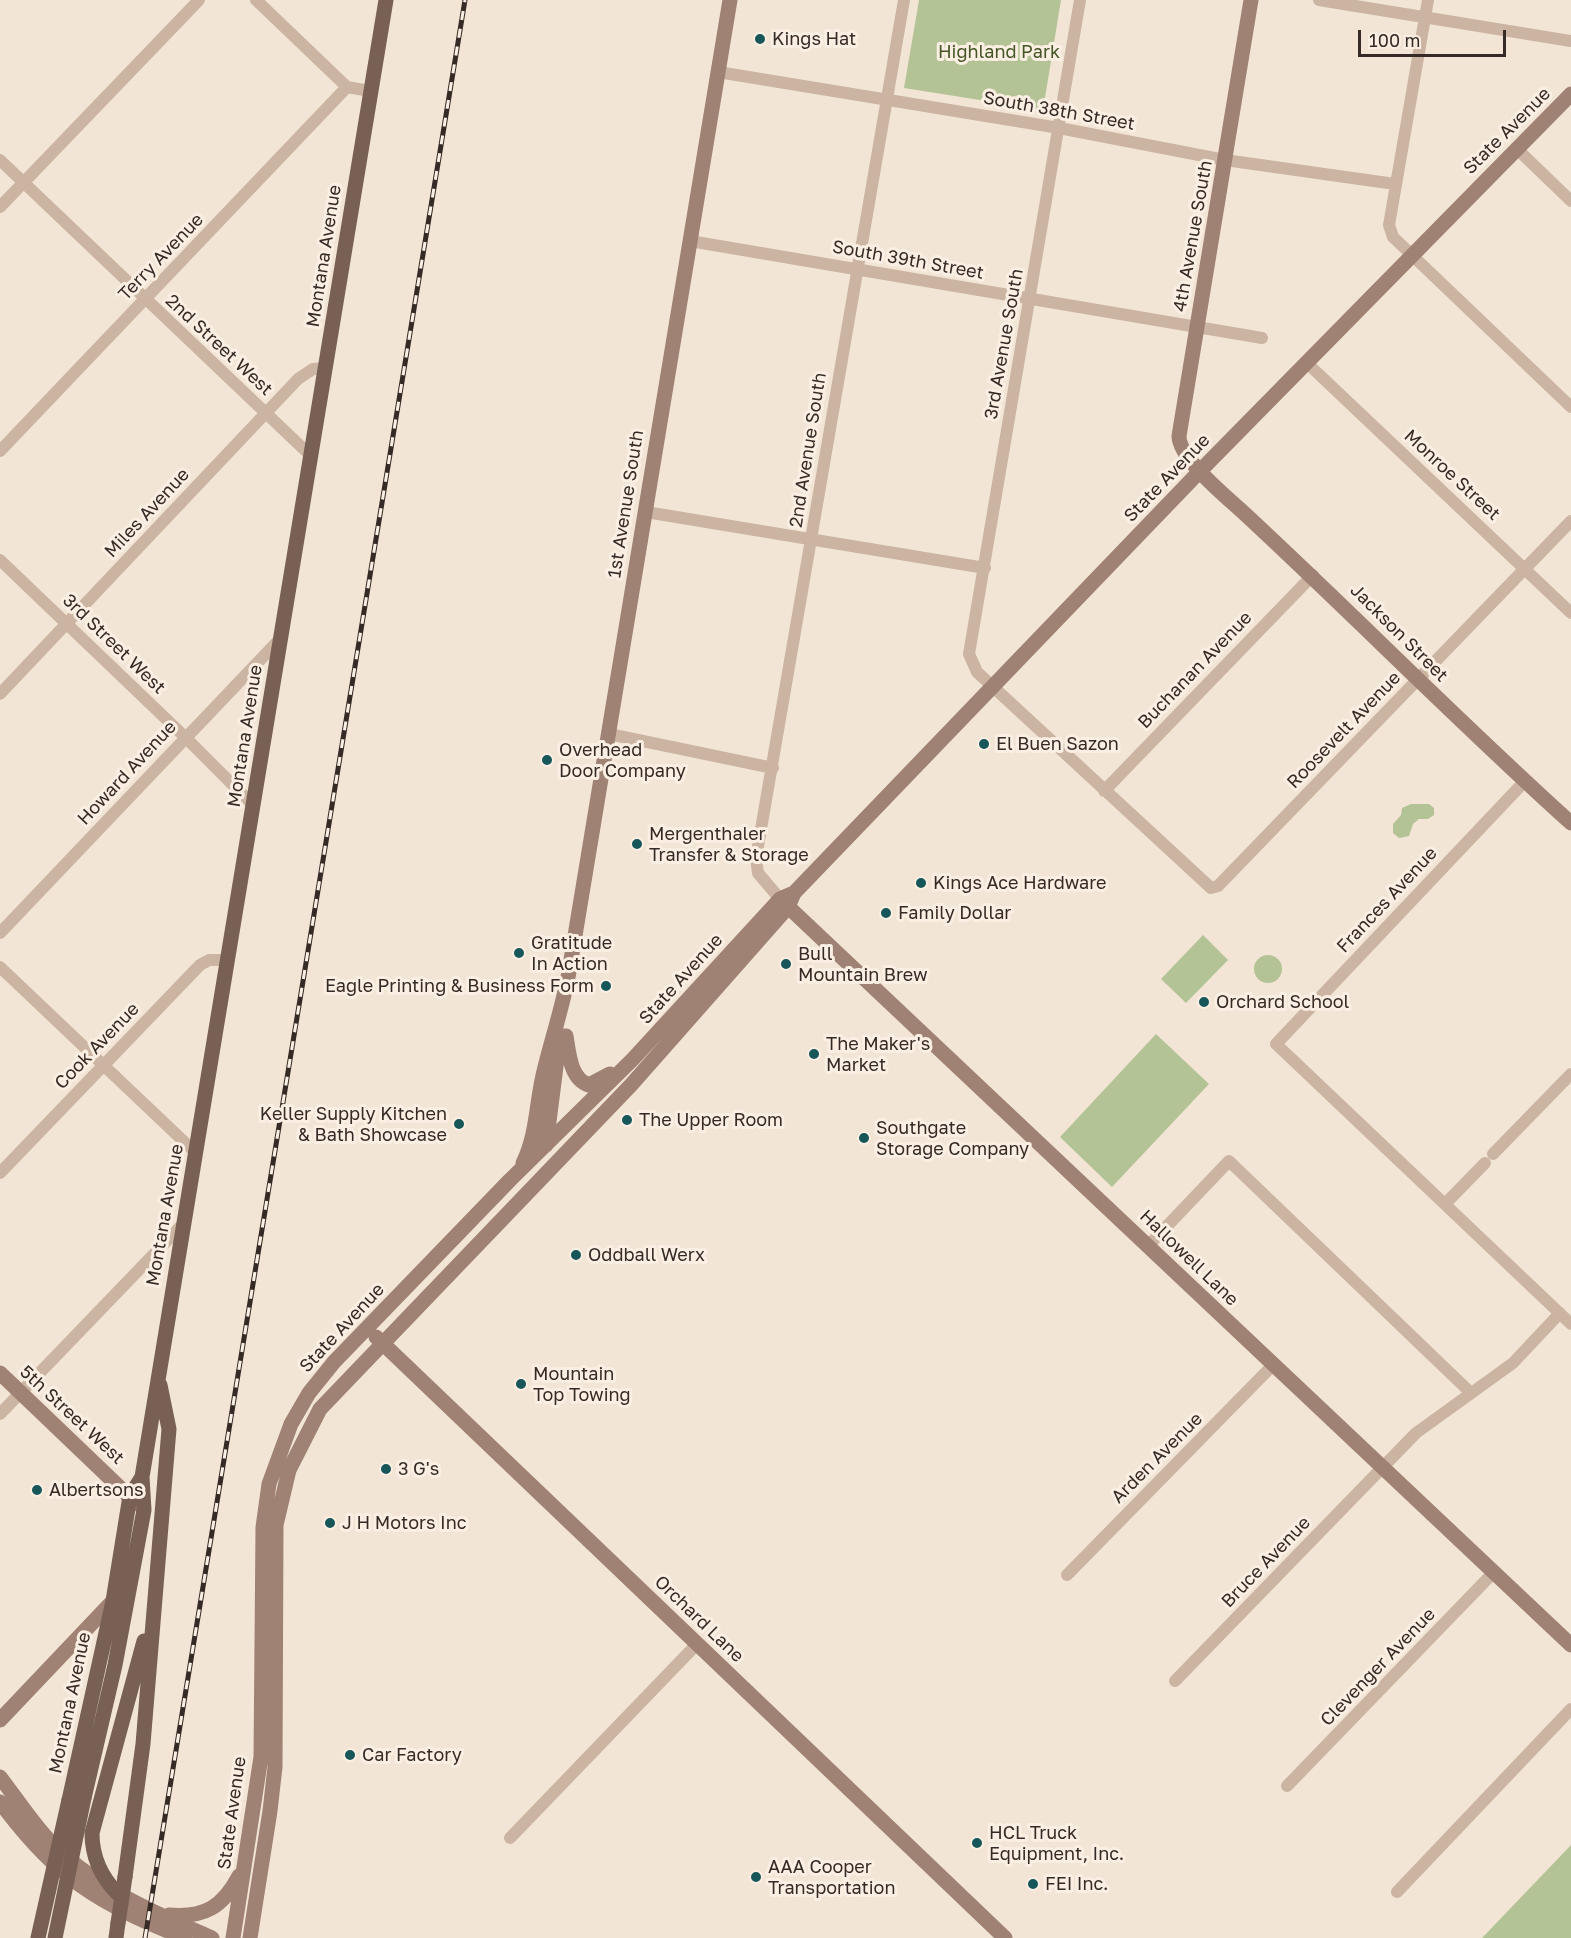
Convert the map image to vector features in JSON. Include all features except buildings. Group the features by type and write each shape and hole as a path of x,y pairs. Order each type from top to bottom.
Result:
{"main road":[{"name":"Montana Avenue","path":"38,1938 114,1665 144,1510 142,1477 386,0"},
{"path":"117,1931 142,1744 170,1429 159,1371"},
{"name":"Montana Avenue","path":"55,1938 130,1496 142,1477"},
{"path":"118,1894 107,1881 95,1858 92,1833 153,1604"}],"street":[{"path":"0,207 200,0"},
{"path":"256,0 346,87 370,91"},
{"name":"1st Avenue South","path":"454,1267 537,1172 546,1144 559,1062 561,1014 730,0"},
{"name":"2nd Avenue South","path":"788,900 758,873 756,858 774,768 856,269 904,0"},
{"name":"3rd Avenue South","path":"1080,0 969,654 977,672 992,687 1206,885 1211,888 1218,886"},
{"name":"4th Avenue South","path":"1201,470 1185,454 1179,442 1251,0"},
{"path":"1319,0 1571,41"},
{"path":"1428,0 1395,184 1389,225 1393,237 1571,407"},
{"name":"South 38th Street","path":"718,72 1059,128 1225,160 1395,184"},
{"name":"Terry Avenue","path":"0,451 346,87"},
{"name":"State Avenue","path":"233,1938 261,1749 264,1612 261,1552 269,1484 285,1436 320,1378 517,1173 633,1059 788,900 1201,470 1308,364 1412,254 1571,94"},
{"path":"1516,148 1571,201"},
{"name":"2nd Street West","path":"0,160 311,456"},
{"name":"South 39th Street","path":"690,241 1262,338"},
{"name":"Monroe Street","path":"1308,364 1571,613"},
{"name":"Miles Avenue","path":"0,694 265,413 306,373 313,369 326,368"},
{"name":"Jackson Street","path":"1201,470 1313,575 1417,680 1571,823"},
{"path":"646,512 985,568"},
{"name":"Roosevelt Avenue","path":"1218,886 1571,521"},
{"name":"3rd Street West","path":"0,560 253,805"},
{"name":"Buchanan Avenue","path":"1104,791 1313,575"},
{"name":"Howard Avenue","path":"0,933 281,638"},
{"path":"609,734 774,768"},
{"name":"Frances Avenue","path":"1446,1203 1276,1044 1525,781"},
{"name":"State Avenue","path":"249,1938 275,1767 274,1549 281,1498 298,1449 321,1409 382,1342 631,1085 788,900"},
{"name":"Hallowell Lane","path":"788,900 1148,1246 1571,1646"},
{"name":"Cook Avenue","path":"0,1173 200,965 209,960 228,960"},
{"path":"0,967 196,1153"},
{"path":"561,1014 573,1069 584,1083 596,1082 633,1059"},
{"name":"1st Avenue South","path":"517,1173 529,1152 534,1135 544,1068 561,1014"},
{"path":"1571,1074 1446,1203 1571,1324"},
{"path":"1148,1246 1229,1161 1471,1393"},
{"path":"0,1414 183,1224"},
{"name":"Bruce Avenue","path":"1175,1681 1416,1433 1513,1363 1560,1313"},
{"name":"Orchard Lane","path":"367,1328 1005,1938"},
{"name":"Arden Avenue","path":"1067,1575 1273,1365"},
{"name":"5th Street West","path":"0,1373 144,1510"},
{"name":"Clevenger Avenue","path":"1287,1786 1494,1572"},
{"path":"0,1720 113,1601"},
{"path":"510,1838 697,1644"},
{"path":"1397,1892 1571,1709"},
{"path":"0,1777 39,1828 64,1855 118,1894 212,1938"},
{"path":"0,1802 35,1847 65,1876 117,1909 178,1936"},
{"path":"157,1913 186,1916 211,1910 230,1892 246,1860"}],"green space":[{"name":"Highland Park","path":"919,0 1061,0 1043,110 904,88"},
{"path":"1411,804 1429,804 1434,808 1434,815 1428,819 1419,819 1413,824 1409,836 1399,838 1393,833 1393,824 1401,815 1402,808"},
{"path":"1203,935 1228,960 1186,1003 1161,979"},
{"path":"1268,955 1278,959 1282,969 1278,979 1268,983 1258,979 1254,969 1258,959"},
{"path":"1156,1034 1209,1084 1112,1187 1060,1137"},
{"path":"1571,1845 1571,1938 1482,1938"}],"railway":[{"path":"145,1938 465,0"}],"place":[{"name":"Kings Hat","path":"760,39"},
{"name":"El Buen Sazon","path":"984,744"},
{"name":"Overhead Door Company","path":"547,760"},
{"name":"Mergenthaler Transfer & Storage","path":"637,844"},
{"name":"Kings Ace Hardware","path":"921,883"},
{"name":"Family Dollar","path":"886,913"},
{"name":"Gratitude In Action","path":"519,953"},
{"name":"Bull Mountain Brew","path":"786,964"},
{"name":"Eagle Printing & Business Form","path":"606,986"},
{"name":"Orchard School","path":"1204,1002"},
{"name":"The Maker's Market","path":"814,1054"},
{"name":"The Upper Room","path":"627,1120"},
{"name":"Keller Supply Kitchen & Bath Showcase","path":"459,1124"},
{"name":"Southgate Storage Company","path":"864,1138"},
{"name":"Oddball Werx","path":"576,1255"},
{"name":"Mountain Top Towing","path":"521,1384"},
{"name":"3 G's","path":"386,1469"},
{"name":"Albertsons","path":"37,1490"},
{"name":"J H Motors Inc","path":"330,1523"},
{"name":"Car Factory","path":"350,1755"},
{"name":"HCL Truck Equipment, Inc.","path":"977,1843"},
{"name":"AAA Cooper Transportation","path":"756,1877"},
{"name":"FEI Inc.","path":"1033,1884"}]}
